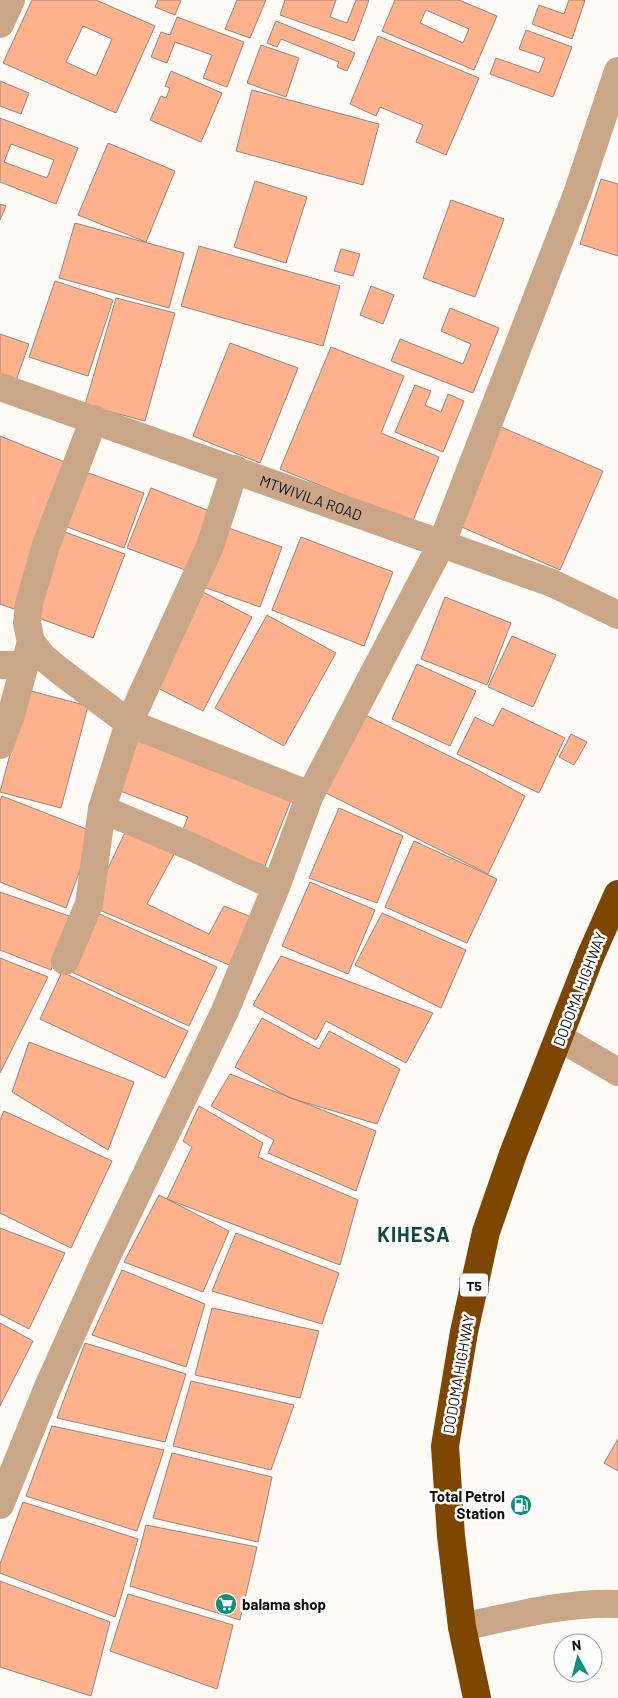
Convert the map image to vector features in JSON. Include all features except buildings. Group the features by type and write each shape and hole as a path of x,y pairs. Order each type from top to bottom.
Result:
{"highway":[{"name":"DODOMA HIGHWAY","path":"477,1698 462,1627 451,1536 445,1446 464,1332 486,1232 513,1154 560,1038 590,957 618,894"}],"street":[{"path":"0,24 11,0"},
{"path":"0,1506 48,1387 104,1262 225,1011 276,887 310,795 442,543 577,194 618,71"},
{"name":"MTWIVILA ROAD","path":"0,387 552,582 618,614"},
{"path":"0,745 27,623 29,604 43,553 94,419"},
{"path":"66,961 88,904 102,809 129,723 210,546 235,469"},
{"path":"19,657 43,657 60,672 129,723 310,795"},
{"path":"102,809 194,848 276,887"},
{"path":"560,1038 618,1072"},
{"path":"462,1627 542,1611 597,1603 618,1604"}],"place":[{"name":"Total Petrol Station","path":"521,1505"},
{"name":"balama shop","path":"226,1604"}],"district":[{"name":"KIHESA","path":"414,1234"}]}
